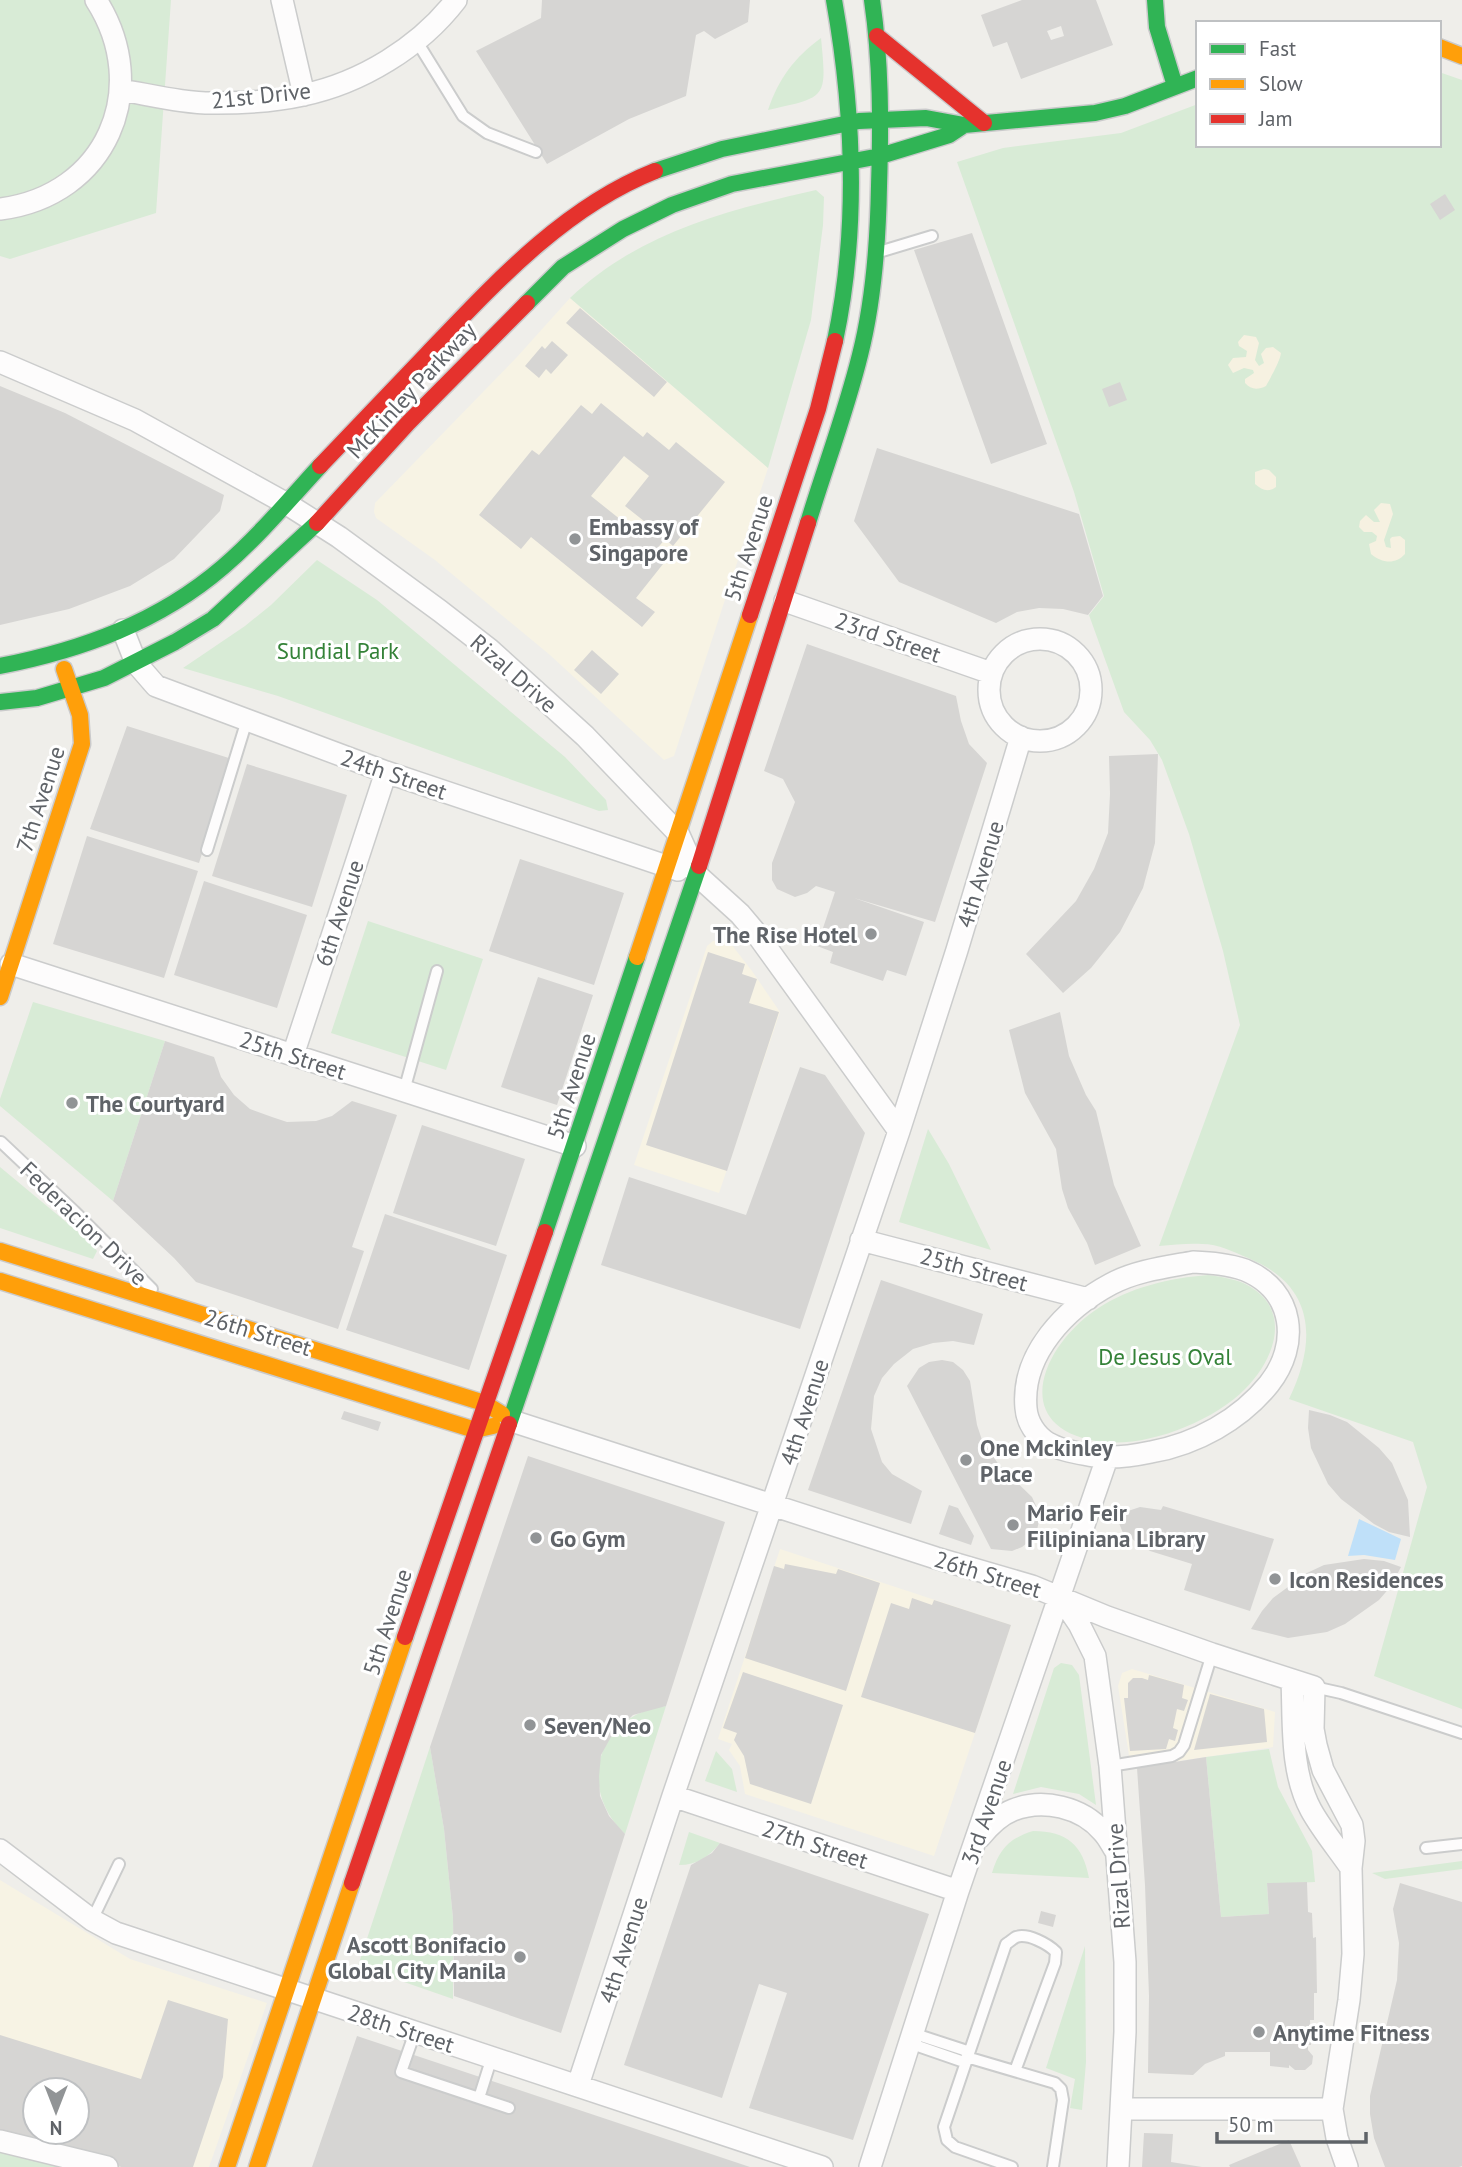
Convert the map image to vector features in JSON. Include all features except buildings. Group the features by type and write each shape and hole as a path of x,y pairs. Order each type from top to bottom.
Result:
{"main road":[{"name":"5th Avenue","path":"228,2167 484,1403 575,1146 818,409 844,290 849,239 849,123 844,56 834,0"},
{"path":"257,2167 415,1695 512,1421 697,875 860,357 873,293 880,156 877,37 872,0"},
{"path":"1156,0 1175,31"},
{"path":"1156,0 1157,27 1175,86"},
{"path":"877,37 984,123"},
{"path":"1441,48 1462,56"},
{"path":"964,125 1095,114 1125,106 1175,86 1193,75"},
{"name":"McKinley Parkway","path":"0,666 58,655 123,630 193,591 231,560 287,504 497,282 542,239 604,197 658,169 720,148 881,119 948,119 964,125"},
{"name":"McKinley Parkway","path":"0,702 37,698 104,678 213,619 317,523 417,415 563,267 622,229 672,205 733,184 880,156 950,135 964,125"},
{"name":"7th Avenue","path":"0,997 82,744 83,719 58,655"},
{"name":"26th Street","path":"0,1251 484,1403 512,1421"},
{"name":"26th Street","path":"0,1281 475,1430"},
{"path":"475,1430 512,1421"}],"street":[{"path":"0,209 35,202 54,193 87,166 110,131 117,111 122,71 114,34 96,0"},
{"path":"282,0 304,95"},
{"name":"21st Drive","path":"121,90 215,103 304,95 349,80 380,65 416,40 456,0"},
{"name":"Rizal Drive","path":"0,362 135,421 287,504 381,567 489,649 585,736 678,833 697,875 740,914 756,933 900,1131"},
{"name":"23rd Street","path":"785,601 992,673"},
{"name":"24th Street","path":"123,630 136,663 156,686 386,772 697,875"},
{"path":"1046,639 1063,644 1077,654 1091,685 1090,702 1083,718 1071,730 1055,738 1038,741 1021,737 1007,729 990,704 992,673 1000,657 1013,646 1029,640 1046,639"},
{"name":"4th Avenue","path":"578,2085 673,1796 900,1131 1021,737"},
{"name":"6th Avenue","path":"293,1055 386,772"},
{"name":"25th Street","path":"11,964 575,1146"},
{"name":"25th Street","path":"861,1240 1088,1299"},
{"path":"1193,1262 1222,1263 1246,1271 1275,1290 1285,1309 1289,1326 1288,1345 1282,1364 1252,1403 1232,1419 1184,1443 1141,1454 1107,1458 1062,1449 1047,1443 1034,1430 1026,1415 1025,1396 1029,1373 1039,1350 1066,1316 1113,1283 1149,1271 1193,1262"},
{"name":"26th Street","path":"512,1421 1060,1596 1107,1617 1314,1687"},
{"name":"3rd Avenue","path":"870,2167 958,1891 1107,1458"},
{"name":"Rizal Drive","path":"1060,1596 1079,1624 1095,1656 1110,1766 1125,1962 1125,2032 1118,2167"},
{"path":"1292,1681 1295,1745 1302,1788 1310,1808 1351,1868"},
{"path":"1314,1687 1313,1729 1316,1745 1323,1770 1352,1825 1354,1841 1351,1868 1353,1954 1349,2000 1332,2109 1337,2138 1347,2167"},
{"name":"27th Street","path":"673,1796 958,1891"},
{"path":"976,1841 992,1823 1013,1810 1037,1804 1062,1806 1084,1815 1103,1831 1116,1852"},
{"name":"28th Street","path":"0,1850 92,1920 116,1934 822,2167"},
{"path":"1121,2109 1332,2109"},
{"path":"0,2141 107,2167"}],"lane":[{"path":"416,40 463,116 487,133 536,152"},
{"path":"876,253 932,236"},
{"path":"208,850 247,720"},
{"path":"404,1091 437,971"},
{"name":"Federacion Drive","path":"1,1142 75,1211 166,1304"},
{"path":"1110,1766 1172,1756 1179,1752 1184,1745 1212,1654"},
{"name":"26th Street","path":"1314,1687 1341,1693 1462,1733"},
{"path":"1426,1848 1462,1844"},
{"path":"92,1920 119,1864"},
{"path":"1012,2167 955,2147 947,2140 944,2127 970,2057 1006,1944 1015,1937 1026,1936 1049,1945 1056,1952 1055,1963 1015,2071"},
{"path":"415,2032 401,2072 509,2108"},
{"path":"910,2038 964,2050 970,2057 1055,2082 1061,2089 1063,2100 1053,2167"},
{"path":"479,2098 492,2057"}],"shaded area":[{"name":"Embassy of Singapore","path":"570,298 768,468 674,756 664,760 550,655 435,560 376,518 374,512 375,503 517,357"},
{"path":"722,939 731,944 780,1012 719,1193 634,1165 707,946"},
{"path":"780,1549 1011,1625 934,1856 745,1794 740,1766 729,1750 732,1744 718,1739"},
{"path":"1132,1669 1275,1712 1273,1747 1131,1768 1118,1686 1122,1673"},
{"path":"0,1880 130,1959 267,2003 209,2167 0,2167"}],"green space":[{"path":"0,0 171,0 156,213 10,259 0,256"},
{"path":"821,38 824,73 819,92 802,102 768,110 777,88 789,70 803,53"},
{"path":"1441,73 1462,80 1462,1709 1374,1676 1427,1487 1413,1442 1289,1399 1304,1356 1304,1317 1298,1300 1287,1284 1270,1270 1214,1245 1159,1246 1240,1025 1223,951 1189,834 1162,760 1150,740 1124,712 1089,615 1104,596 1074,492 957,162 1003,148 1121,133 1196,105 1196,147 1441,147"},
{"path":"816,190 824,197 823,225 811,320 768,468 570,298 597,275 654,240 716,216"},
{"name":"Sundial Park","path":"317,560 377,600 565,757 606,800 608,810 599,811 278,696 183,668 245,626"},
{"path":"368,921 483,959 446,1070 331,1033"},
{"name":"The Courtyard","path":"33,1002 165,1041 113,1201 0,1106 0,1099"},
{"path":"928,1129 949,1164 991,1250 899,1222"},
{"path":"0,1167 89,1241 97,1251 93,1259 0,1228"},
{"name":"De Jesus Oval","path":"1208,1275 1249,1286 1263,1296 1271,1309 1275,1322 1271,1351 1264,1365 1245,1389 1232,1401 1198,1421 1160,1436 1140,1440 1104,1442 1074,1435 1054,1422 1044,1405 1043,1386 1049,1365 1060,1344 1077,1325 1110,1301 1137,1289 1179,1278"},
{"path":"1061,1663 1072,1665 1079,1675 1096,1805 1079,1794 1041,1787 1013,1794 1054,1668"},
{"path":"666,1706 625,1834 610,1816 601,1796 598,1775 601,1756 610,1738 624,1723 642,1712"},
{"path":"430,1747 444,1829 453,1918 453,1999 358,1966"},
{"path":"1269,1749 1278,1787 1312,1851 1315,1882 1267,1884 1269,1914 1221,1917 1206,1757"},
{"path":"716,1751 732,1769 737,1792 705,1781"},
{"path":"1033,1831 1055,1834 1072,1842 1083,1857 1089,1878 992,1873 1002,1851 1018,1837"},
{"path":"689,1832 720,1843 702,1859 679,1865"},
{"path":"1462,1861 1462,1869 1385,1879 1372,1873"},
{"path":"1085,1946 1086,2062 1082,2110 1070,2108 1075,2079 1046,2068"},
{"path":"0,2138 21,2142 21,2146 37,2146 112,2162 121,2167 0,2167"}],"sand":[{"path":"1244,335 1256,337 1259,343 1255,360 1259,366 1264,363 1261,354 1266,348 1273,347 1281,353 1266,386 1257,389 1245,383 1245,379 1254,373 1253,370 1244,368 1233,373 1228,365 1233,358 1246,357 1247,351 1239,346 1238,342"},
{"path":"1264,469 1276,477 1276,487 1270,490 1255,484 1255,472"},
{"path":"1381,503 1390,504 1393,514 1384,540 1386,547 1391,548 1392,537 1400,536 1405,540 1405,554 1393,561 1384,561 1371,554 1369,544 1376,541 1377,536 1372,532 1364,532 1359,527 1360,521 1366,515 1374,522 1380,522 1374,510"}],"water":[{"path":"1359,1519 1401,1539 1395,1560 1364,1555 1348,1556"}],"traffic: fast":[{"path":"834,0 846,85 851,170 848,256 835,341"},
{"path":"808,523 854,376 872,292 880,163 879,70 872,0"},
{"path":"1155,0 1157,27 1175,86"},
{"path":"655,171 722,149 859,121 926,118 964,125 1095,113 1125,106 1196,79"},
{"path":"527,303 563,267 623,229 672,205 732,184 880,156 949,135 964,125"},
{"path":"0,666 90,642 173,603 236,555 320,466"},
{"path":"0,702 37,698 104,678 175,642 213,619 317,523"},
{"path":"509,1424 699,866"},
{"path":"545,1232 637,957"}],"traffic: slow":[{"path":"1441,48 1462,56"},
{"path":"637,957 750,615"},
{"path":"0,997 82,744 80,715 64,669"},
{"path":"0,1251 484,1403 502,1414"},
{"path":"0,1281 475,1430 493,1426"},
{"path":"227,2167 405,1637"},
{"path":"257,2167 352,1883"}],"traffic: jam":[{"path":"877,36 984,123"},
{"path":"320,466 478,301 532,250 590,205 655,171"},
{"path":"317,523 408,423 527,303"},
{"path":"750,615 818,409 835,341"},
{"path":"699,866 808,523"},
{"path":"405,1637 545,1232"},
{"path":"352,1883 509,1424"}],"place":[{"name":"Embassy of Singapore","path":"575,539"},
{"name":"The Rise Hotel","path":"871,934"},
{"name":"The Courtyard","path":"72,1103"},
{"name":"One Mckinley Place","path":"966,1460"},
{"name":"Mario Feir Filipiniana Library","path":"1013,1525"},
{"name":"Go Gym","path":"536,1538"},
{"name":"Icon Residences","path":"1275,1579"},
{"name":"Seven/Neo","path":"530,1725"},
{"name":"Ascott Bonifacio Global City Manila","path":"520,1957"},
{"name":"Anytime Fitness","path":"1259,2032"}]}
